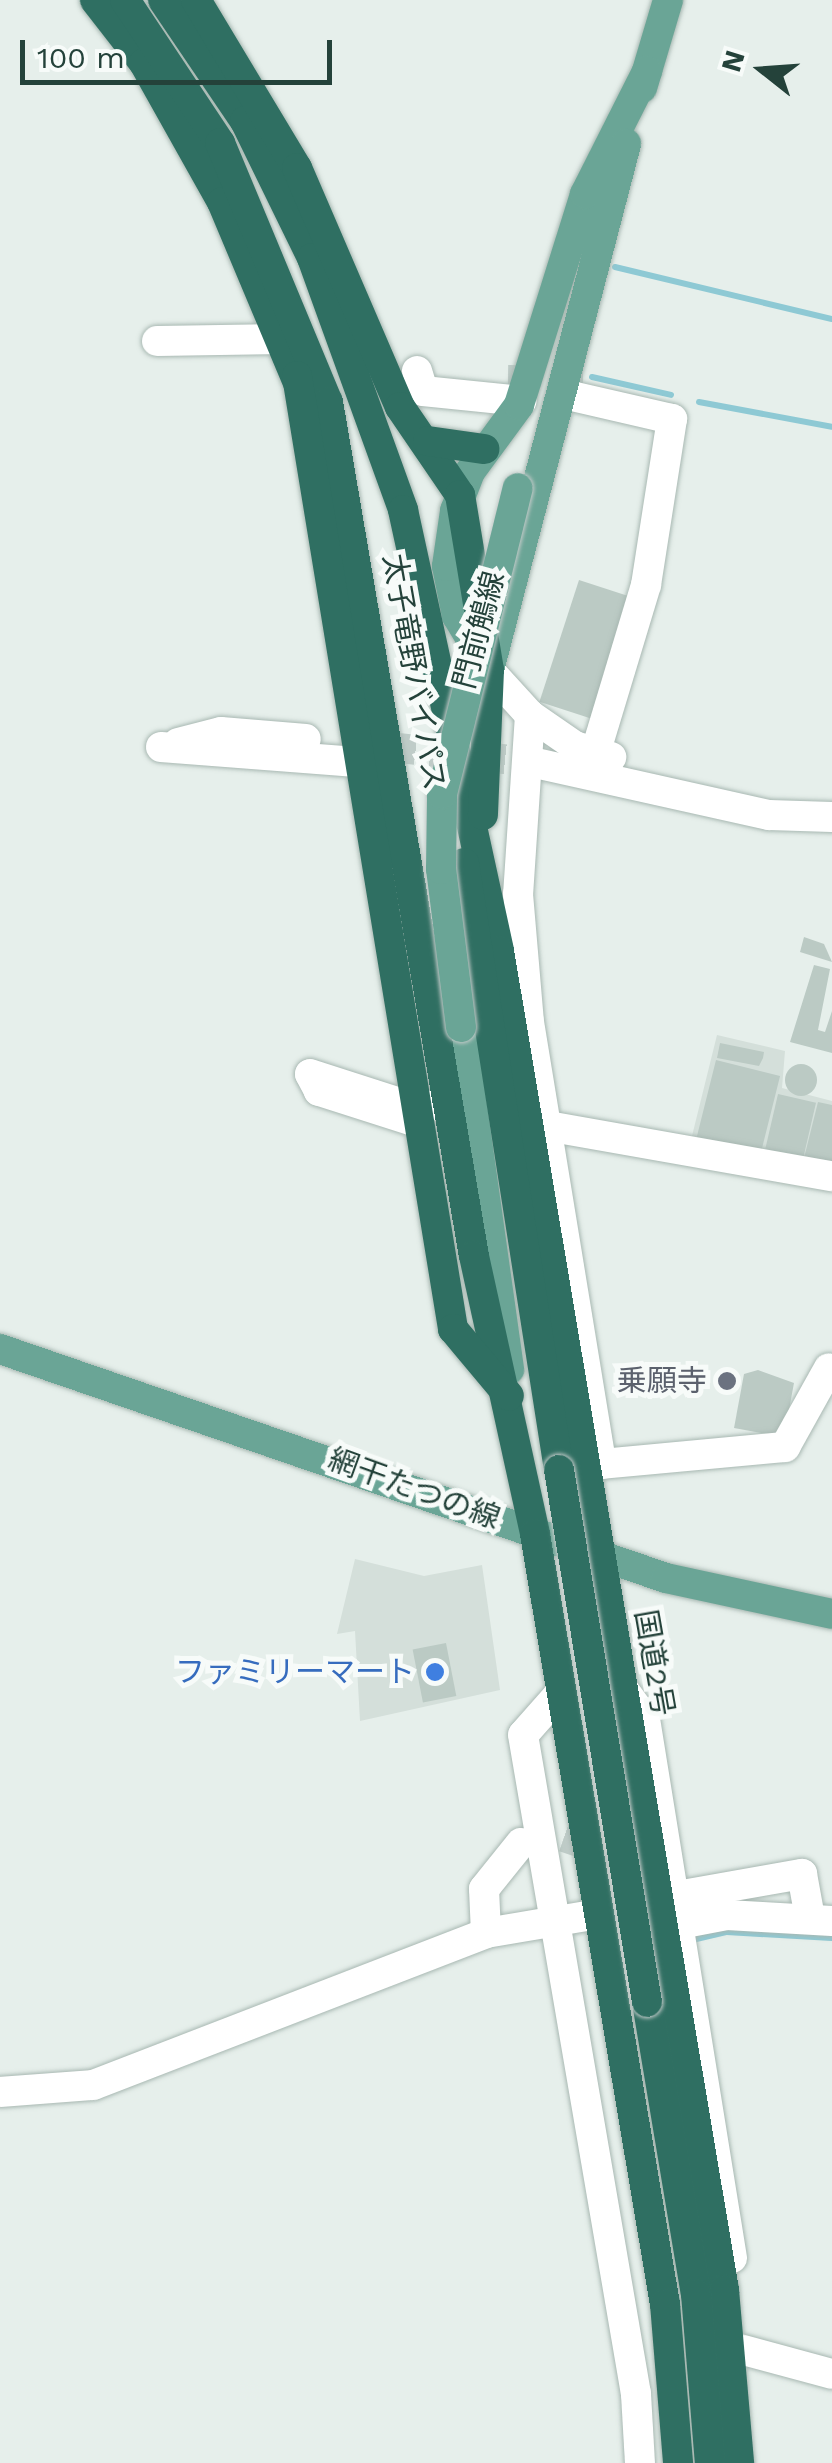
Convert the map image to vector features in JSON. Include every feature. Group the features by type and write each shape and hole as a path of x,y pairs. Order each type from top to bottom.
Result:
{"highway":[{"path":"95,0 144,64 222,202 274,347 297,376 358,549"},
{"name":"太子竜野バイパス","path":"125,0 220,143 270,244 328,402 358,549 474,1256 511,1398"},
{"name":"太子竜野バイパス","path":"163,0 245,121 346,336 403,510 445,716 486,876"},
{"path":"196,0 296,168 390,389 428,440 460,494 489,670 484,739 486,876"},
{"path":"297,376 350,752 453,1328 511,1398 664,2304 678,2463"},
{"path":"428,440 484,449"},
{"path":"445,716 559,1470 696,2294 710,2463"},
{"name":"国道2号","path":"486,876 543,1129 597,1555 677,1915 724,2290 739,2463"}],"main road":[{"name":"門前鵤線","path":"511,1398 502,1277 461,1027 440,868 442,794 518,488 668,0"},
{"path":"460,494 515,390 585,194 648,71"},
{"path":"489,670 573,388 626,144"},
{"name":"網干たつの線","path":"0,1349 597,1555 832,1614"}],"street":[{"path":"410,371 423,392 515,390"},
{"path":"573,388 672,419 646,585 596,751"},
{"path":"489,670 530,715 680,793"},
{"path":"484,739 530,715"},
{"path":"521,1028 518,894 530,715"},
{"path":"350,752 161,747 221,732 350,752 394,764"},
{"path":"532,762 769,815 832,817"},
{"path":"413,1114 449,1103"},
{"path":"543,1129 832,1176"},
{"path":"569,1331 600,1464 610,1467 785,1447 831,1363"},
{"path":"561,1692 523,1736 636,2394 640,2463"},
{"path":"486,1933 484,1890 521,1842"},
{"path":"802,1874 821,1920 726,1914 677,1915 802,1874"},
{"path":"0,2092 93,2085 486,1933 598,1914"},
{"path":"677,1915 743,2350 747,2463"},
{"path":"743,2350 832,2374"}],"shaded area":[{"path":"717,1035 785,1051 782,1088 832,1101 832,1160 691,1140"},
{"path":"355,1559 424,1576 482,1565 500,1690 360,1721 355,1631 337,1634"}],"building":[{"path":"579,580 635,598 596,720 539,702"},
{"path":"804,937 824,944 832,962 800,952"},
{"path":"814,965 830,969 818,1030 825,1032 832,1011 832,1053 790,1042"},
{"path":"720,1043 764,1052 763,1058 759,1066 717,1058"},
{"path":"716,1060 780,1076 760,1157 696,1141"},
{"path":"801,1064 812,1069 817,1080 812,1091 801,1096 790,1091 785,1080 790,1069"},
{"path":"778,1094 816,1103 803,1158 765,1150"},
{"path":"818,1102 832,1105 832,1161 804,1158"},
{"path":"758,1370 794,1383 784,1437 734,1428 744,1374"},
{"name":"ファミリーマート","path":"446,1643 456,1696 423,1702 413,1649"}],"waterway":[{"path":"615,267 832,319"},
{"path":"592,377 671,395"},
{"path":"699,402 832,427"},
{"path":"692,1940 727,1932 832,1938"}],"tunnel":[{"path":"508,380 583,381"},
{"path":"341,742 531,762"},
{"path":"521,1843 564,1837 644,1864"}],"place":[{"name":"乗願寺","path":"727,1381"},
{"name":"ファミリーマート","path":"435,1672"}]}
